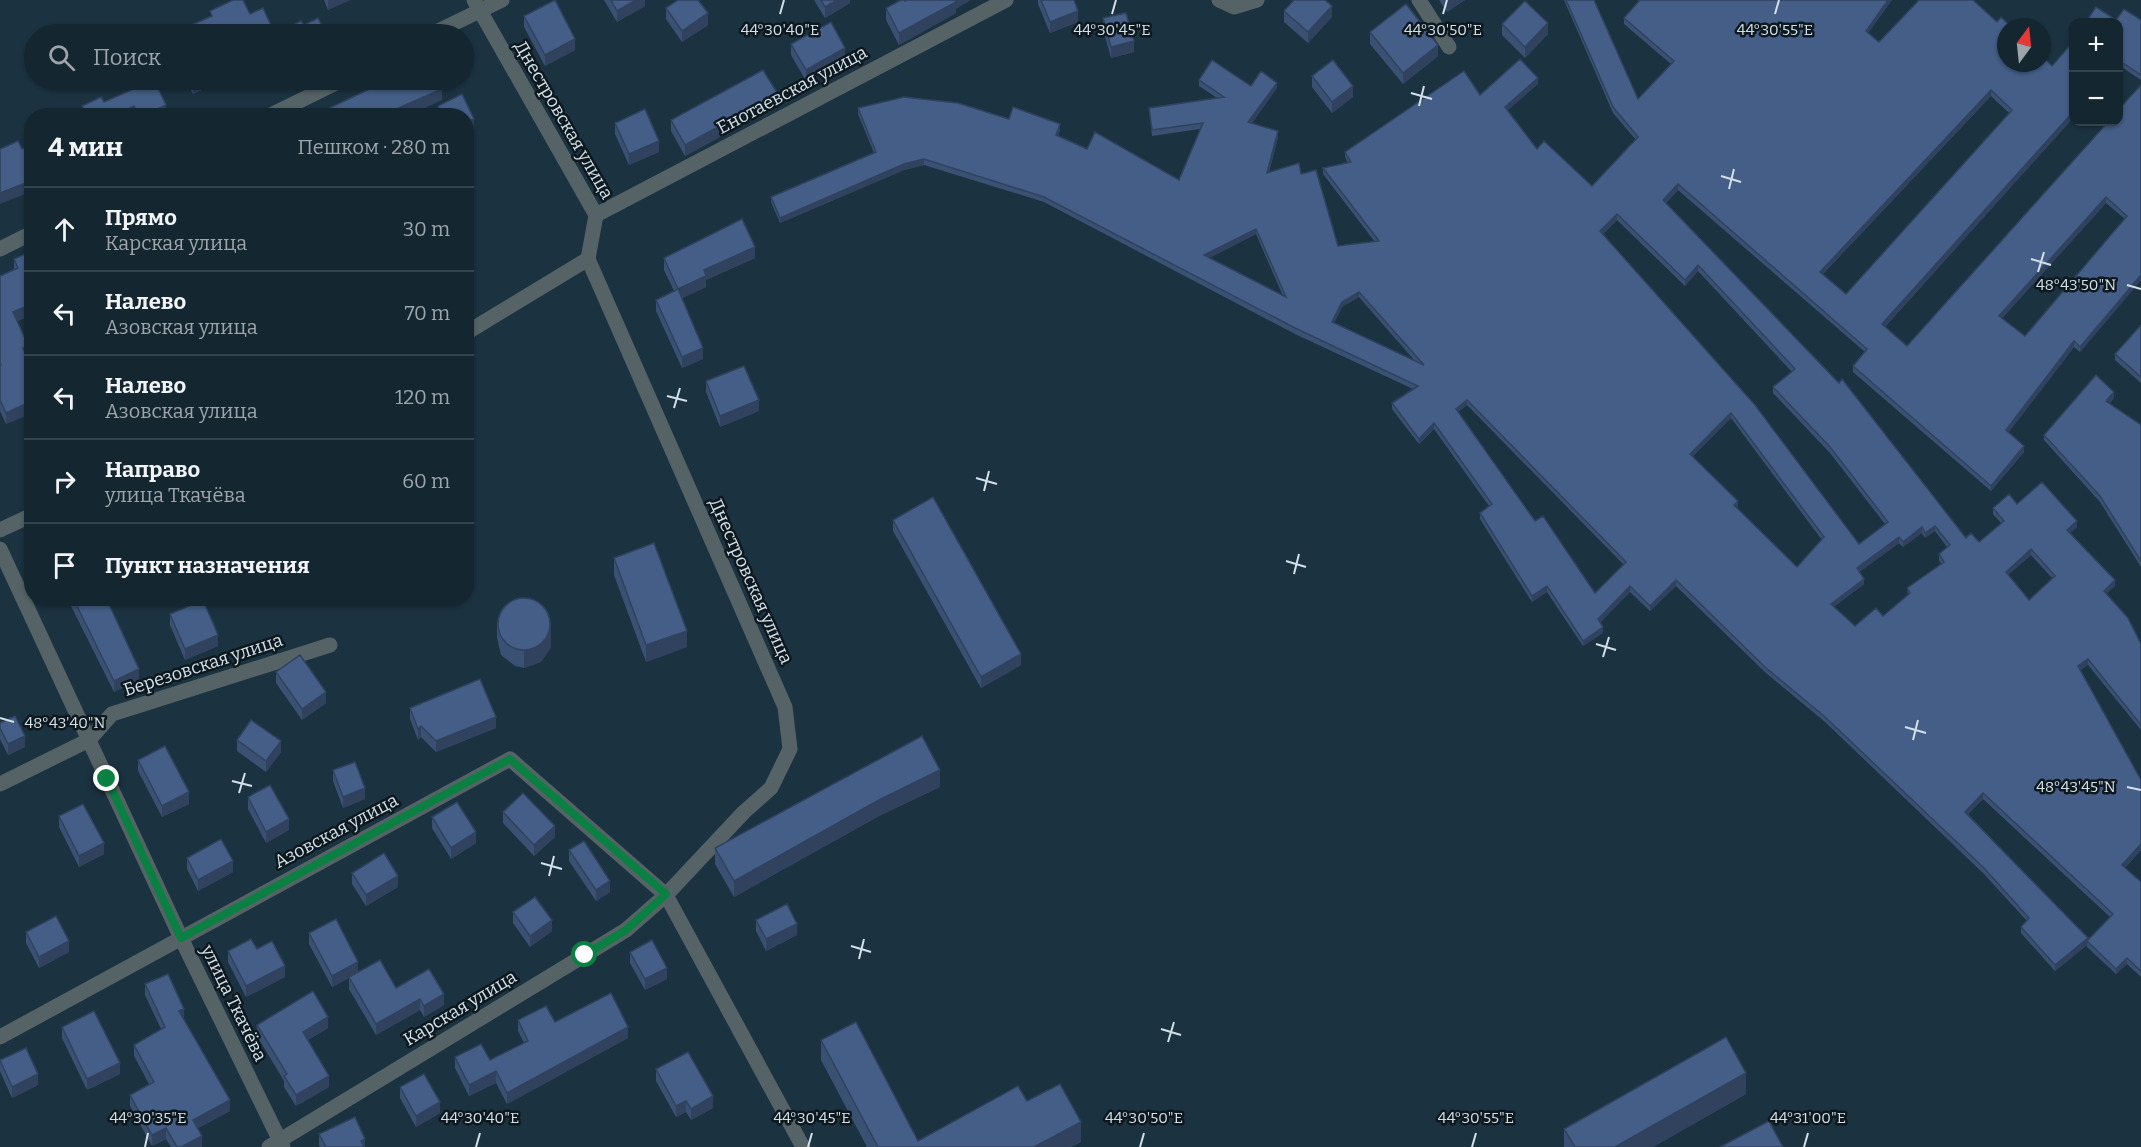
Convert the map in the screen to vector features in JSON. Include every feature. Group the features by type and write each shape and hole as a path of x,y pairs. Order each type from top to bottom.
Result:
{"street":[{"path":"448,24 476,6 502,0"},
{"name":"Енотаевская улица","path":"596,215 1006,0"},
{"path":"1220,0 1234,7 1257,0"},
{"path":"1419,0 1449,47"},
{"name":"Днестровская улица","path":"476,6 596,215 588,259 785,707 790,749 771,788 744,812 666,894"},
{"path":"285,108 322,90"},
{"path":"0,249 24,237"},
{"path":"474,328 588,259"},
{"path":"0,530 24,519"},
{"name":"улица Ткачёва","path":"0,549 24,601"},
{"name":"улица Ткачёва","path":"27,606 278,1145"},
{"name":"Березовская улица","path":"0,784 89,740 112,714 330,645"},
{"name":"Азовская улица","path":"0,1037 510,759 666,894"},
{"path":"666,894 804,1147"},
{"name":"Карская улица","path":"278,1145 626,930 666,894"}],"building":[{"path":"233,0 243,0 250,14 263,8 270,24 194,24 212,16 210,11"},
{"path":"555,0 575,39 545,55 524,16"},
{"path":"611,0 636,0 617,11"},
{"path":"678,0 698,0 708,13 682,31 666,8"},
{"path":"821,0 837,0 825,7"},
{"path":"901,0 955,0 956,2 899,33 886,8"},
{"path":"1041,0 1074,0 1078,11 1050,22"},
{"path":"1294,0 1325,0 1332,6 1308,32 1284,11"},
{"path":"1566,0 1594,0 1638,99 1674,61 1624,18 1640,0 1888,0 1866,31 1879,42 1919,0 1973,0 1997,22 1997,72 2051,72 2051,65 2069,47 2069,116 1882,324 1907,346 2104,126 2123,126 2123,105 2141,85 2141,275 2080,347 2074,341 2006,430 2024,446 1991,486 1853,366 1867,349 1678,184 1663,200 1839,383 1842,379 1966,538 1971,533 1979,542 2004,521 1993,508 2009,494 2017,504 2042,482 2077,521 2067,530 2115,580 2104,591 2128,618 2141,644 2141,725 2088,659 2078,666 2141,780 2141,844 2122,865 2141,882 2141,971 2127,958 2116,969 2087,941 2113,914 1983,793 1965,812 2088,938 2055,965 2021,927 2029,918 1984,868 1824,716 1766,668 1676,580 1650,606 1630,586 1598,619 1603,627 1583,641 1547,586 1532,596 1480,513 1492,504 1434,423 1419,439 1392,403 1418,386 1295,328 1044,197 924,159 904,164 780,218 771,197 876,152 858,108 904,97 958,103 1009,119 1013,107 1060,124 1056,135 1087,149 1095,132 1179,180 1203,123 1152,130 1149,108 1224,97 1199,80 1212,60 1251,86 1261,71 1277,83 1248,122 1278,131 1267,173 1299,163 1301,174 1316,170 1338,246 1379,241 1323,168 1351,162 1345,152 1464,71 1480,95 1520,59 1538,78 1505,107 1537,149 1544,141 1592,186 1638,137 1613,107","holes":["1991,90 2012,110 1846,294 1820,272","2106,197 2127,216 2025,336 1999,316","1617,214 1685,280 1698,265 1795,369 1773,387 1830,447 1888,522 1859,544 1755,405 1600,231","1256,229 1286,297 1204,255","1359,292 1424,365 1332,322 1342,302","1467,400 1626,562 1595,593 1543,516 1535,521 1456,409","1731,413 1824,537 1797,567 1734,505 1738,501 1690,454","1935,526 1950,545 1939,554 1944,562 1907,588 1910,593 1883,616 1876,608 1855,626 1831,604 1864,579 1857,568 1899,537 1903,542 1922,527 1925,533","2031,549 2055,576 2029,600 2006,572"]},
{"path":"1525,1 1548,23 1525,47 1502,24"},
{"path":"1406,4 1438,45 1403,73 1370,32"},
{"path":"2096,7 2113,18 2089,18"},
{"path":"2124,9 2141,20 2141,75 2123,63 2123,18 2117,18"},
{"path":"1126,13 1134,41 1111,47 1103,18"},
{"path":"318,18 321,24 306,24"},
{"path":"831,22 845,48 806,70 791,44"},
{"path":"1333,60 1353,86 1332,102 1312,76"},
{"path":"763,70 778,94 685,145 671,120"},
{"path":"131,90 159,90 166,105 160,108 135,108 134,106 130,108 83,108 82,106 101,97 104,102"},
{"path":"367,90 440,90 399,108 330,108"},
{"path":"462,94 469,108 439,108 438,106"},
{"path":"645,109 659,141 629,154 615,123"},
{"path":"18,141 22,149 24,148 24,184 0,193 0,149"},
{"path":"742,219 755,247 704,270 706,276 678,289 664,258"},
{"path":"24,255 24,307 13,312 24,336 24,405 6,413 0,400 0,276 18,268 14,259"},
{"path":"678,289 703,348 682,357 656,300"},
{"path":"2141,325 2141,377 2115,354"},
{"path":"744,366 759,400 720,416 706,381"},
{"path":"2096,375 2114,392 2106,401 2141,425 2141,561 2100,496 2044,435"},
{"path":"933,497 1021,654 981,677 893,520"},
{"path":"654,543 687,631 646,645 614,558"},
{"path":"519,598 529,598 543,605 550,624 543,643 529,650 519,650 509,646 502,639 498,629 498,619 502,609 509,602"},
{"path":"77,606 110,606 139,669 114,681"},
{"path":"189,606 206,606 218,635 185,649 170,614"},
{"path":"300,655 326,692 302,709 276,672"},
{"path":"480,679 496,717 436,741 421,726 418,729 410,708"},
{"path":"15,716 25,736 8,744 0,723"},
{"path":"251,720 281,741 266,761 237,740"},
{"path":"922,736 940,770 879,800 734,881 715,848"},
{"path":"165,746 189,792 162,806 138,760"},
{"path":"355,762 365,788 343,797 333,770"},
{"path":"270,785 289,819 266,832 248,797"},
{"path":"523,793 555,826 534,845 503,812"},
{"path":"457,802 476,832 451,848 432,817"},
{"path":"83,804 104,843 79,856 59,816"},
{"path":"221,839 233,861 198,880 187,858"},
{"path":"584,841 610,881 596,890 569,850"},
{"path":"384,853 398,876 366,895 352,873"},
{"path":"535,897 552,920 530,936 513,912"},
{"path":"787,904 797,924 766,939 756,920"},
{"path":"56,916 69,941 39,957 26,932"},
{"path":"336,919 358,962 332,976 309,933"},
{"path":"251,939 257,949 272,941 285,966 246,986 228,951"},
{"path":"652,940 667,968 645,979 630,952"},
{"path":"380,960 396,988 429,969 444,994 424,1006 420,999 376,1024 349,977"},
{"path":"168,974 184,1009 179,1011 230,1100 193,1120 202,1136 181,1147 177,1147 166,1128 152,1135 130,1095 154,1082 134,1045 165,1027 145,984"},
{"path":"313,991 328,1017 303,1032 329,1076 296,1095 284,1076 287,1074 257,1025"},
{"path":"611,993 628,1027 507,1093 496,1071 469,1085 455,1057 481,1044 490,1060 528,1041 518,1020 546,1006 555,1022"},
{"path":"94,1011 120,1063 87,1079 62,1027"},
{"path":"856,1022 918,1141 1018,1086 1027,1101 1060,1084 1081,1122 1034,1147 878,1147 821,1040"},
{"path":"1726,1037 1746,1073 1615,1147 1575,1147 1564,1129"},
{"path":"26,1048 38,1074 12,1087 0,1060"},
{"path":"688,1052 713,1096 691,1109 686,1101 676,1106 656,1069"},
{"path":"424,1074 440,1102 416,1116 400,1087"},
{"path":"355,1117 365,1139 361,1141 364,1147 326,1147 319,1134"},
{"path":"1769,1121 1783,1147 1720,1147"}],"route":[{"path":"107,779 181,938 510,759 666,894 626,930 585,955"}]}
